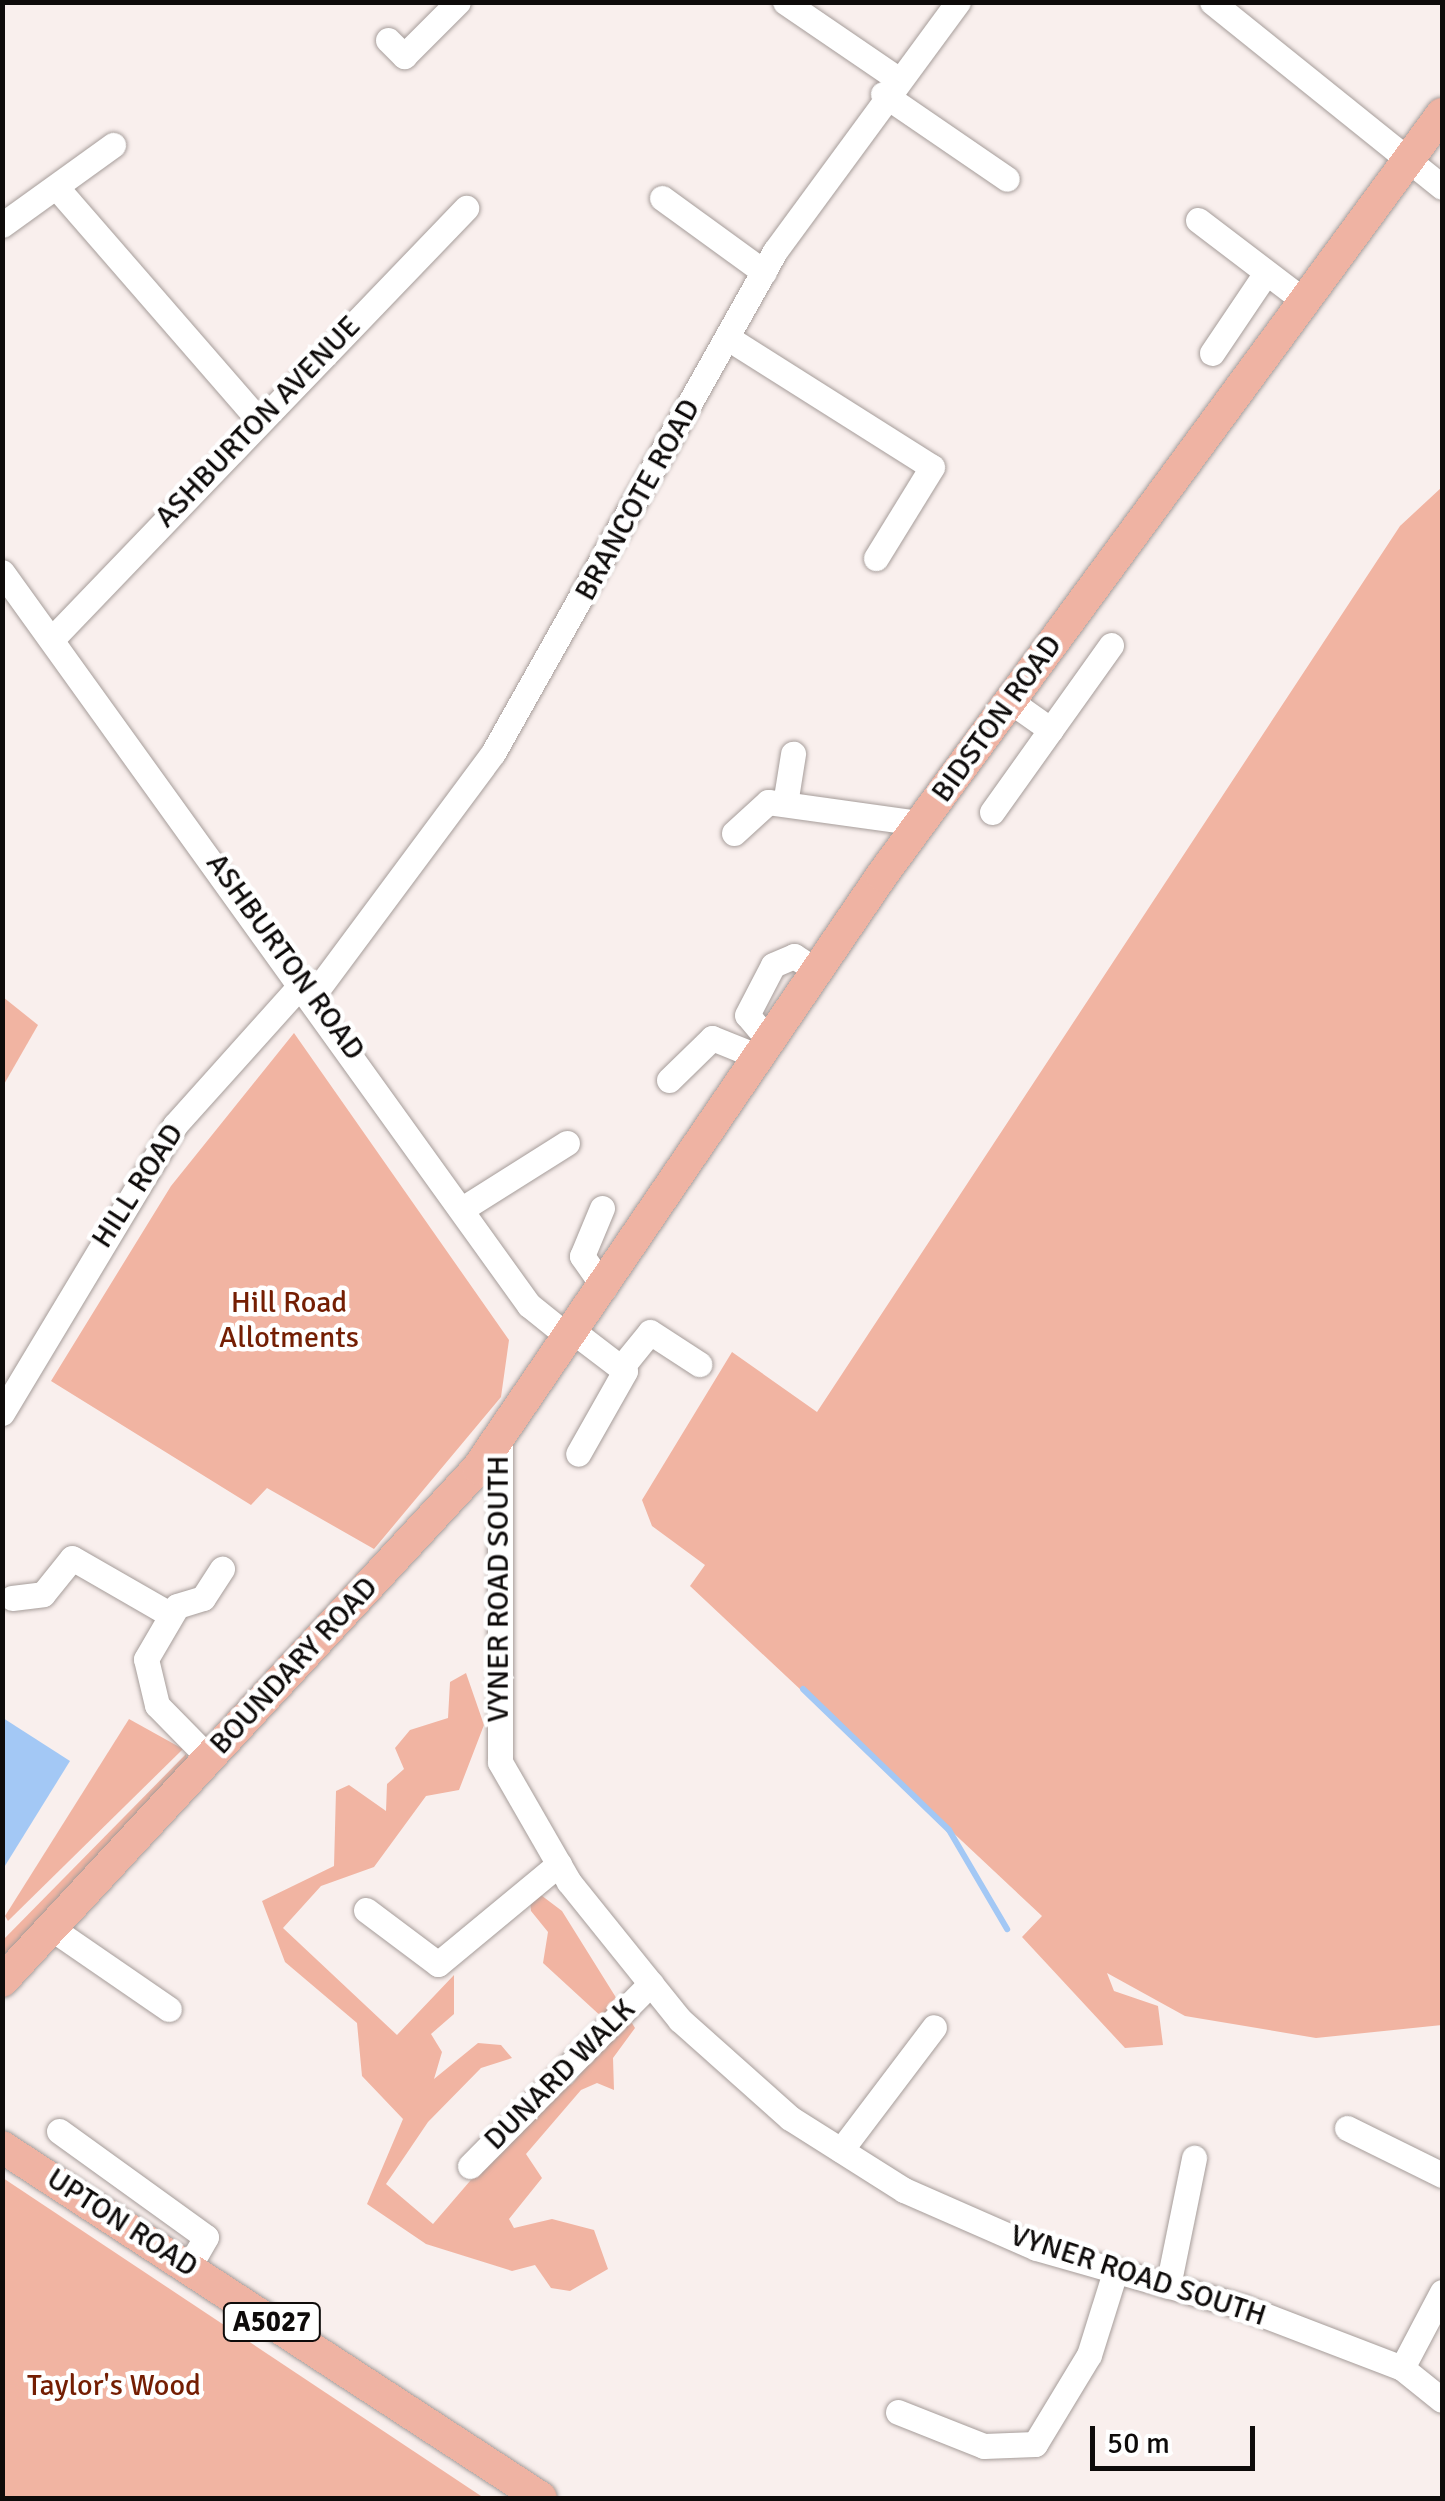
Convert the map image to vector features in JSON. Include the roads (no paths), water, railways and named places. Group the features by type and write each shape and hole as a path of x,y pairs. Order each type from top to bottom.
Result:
{"main road":[{"name":"BIDSTON ROAD","path":"572,1335 920,823 1442,114"},
{"name":"BOUNDARY ROAD","path":"2,1981 500,1437 572,1335"},
{"name":"UPTON ROAD","path":"2,2147 541,2498"}],"street":[{"path":"388,40 404,56 458,2"},
{"path":"785,2 1007,179"},
{"name":"BRANCOTE ROAD","path":"309,987 492,754 764,272 889,86 958,2"},
{"path":"1212,2 1442,187"},
{"path":"2,226 113,145"},
{"path":"58,188 258,418"},
{"path":"662,198 764,272"},
{"name":"ASHBURTON AVENUE","path":"52,639 258,418 466,208"},
{"path":"1198,220 1303,300"},
{"path":"1212,353 1266,273"},
{"path":"728,338 932,467 876,558"},
{"name":"ASHBURTON ROAD","path":"2,572 309,987 529,1304 572,1335 624,1364"},
{"path":"992,812 1111,645"},
{"path":"1010,701 1051,730"},
{"path":"786,804 793,754"},
{"path":"734,833 756,807 786,804 920,823"},
{"name":"HILL ROAD","path":"2,1413 175,1125 309,987"},
{"path":"669,1080 712,1038 765,1049"},
{"path":"462,1209 567,1143"},
{"path":"602,1208 582,1256 604,1288"},
{"path":"578,1454 624,1364 650,1332 699,1364"},
{"name":"VYNER ROAD SOUTH","path":"500,1437 500,1762 558,1864 651,1984 790,2118 847,2142 970,2219 1402,2368 1442,2400"},
{"path":"12,1598 43,1594 72,1558 171,1616"},
{"path":"209,1758 151,1694 146,1659 171,1616 209,1593 222,1569"},
{"path":"366,1910 438,1964 558,1864"},
{"path":"52,1928 169,2009"},
{"name":"DUNARD WALK","path":"470,2166 651,1984"},
{"path":"847,2142 934,2028"},
{"path":"1347,2128 1442,2175"},
{"path":"60,2131 206,2237 189,2266"},
{"path":"1168,2286 1194,2158"},
{"path":"898,2412 984,2446 1035,2444 1089,2355 1116,2272"},
{"path":"1402,2368 1442,2292"}],"water":[{"path":"3,1718 70,1761 3,1869"}],"waterway":[{"path":"803,1689 949,1830 1007,1929"}],"park label":[{"name":"Hill Road Allotments","path":"289,1320"},
{"name":"Taylor's Wood","path":"114,2386"}]}
